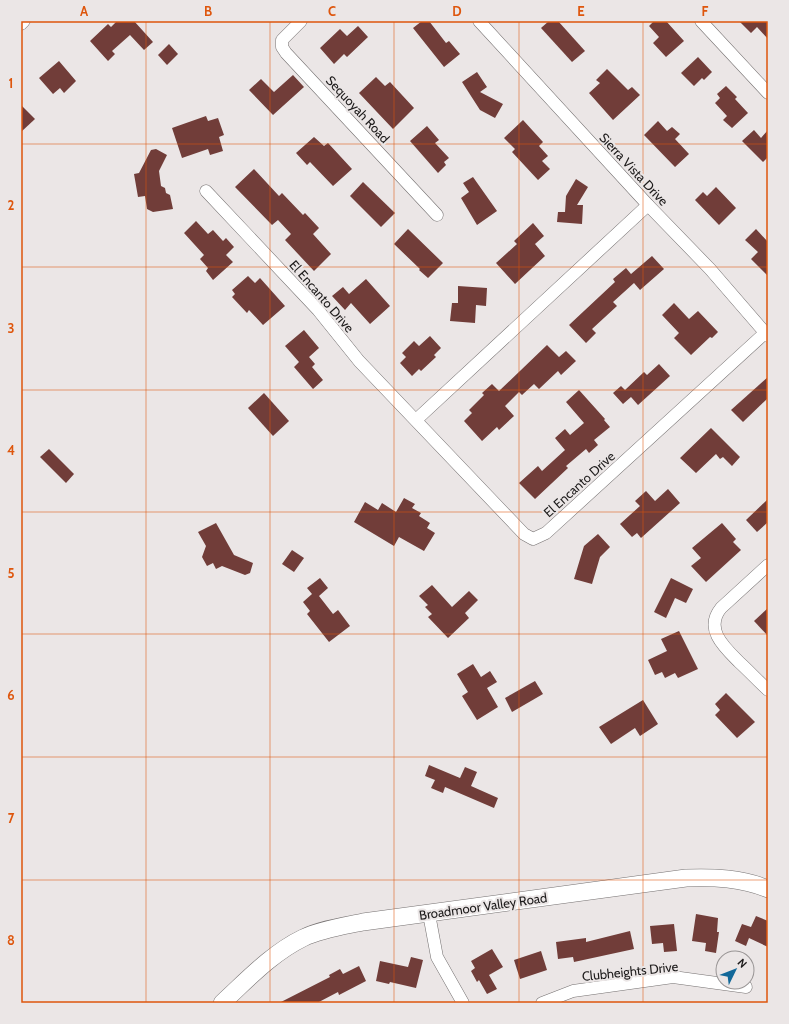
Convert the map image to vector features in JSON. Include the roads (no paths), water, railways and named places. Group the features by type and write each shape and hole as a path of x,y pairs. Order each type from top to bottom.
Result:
{"street":[{"path":"21,24 24,21"},
{"name":"Sequoyah Road","path":"300,21 282,40 282,47 286,53 437,215"},
{"name":"Sierra Vista Drive","path":"479,21 648,205 710,269 767,335"},
{"path":"701,21 768,93"},
{"name":"El Encanto Drive","path":"206,190 318,310 359,361 524,534 533,539 546,533 767,335"},
{"path":"416,420 648,205"},
{"path":"768,564 721,608 717,613 714,624 715,633 723,645 768,690"},
{"name":"Broadmoor Valley Road","path":"222,1003 267,962 304,937 363,922 686,878 710,877 741,880 768,889"},
{"path":"429,914 438,957 463,1003"},
{"name":"Clubheights Drive","path":"542,1003 573,991 673,977 715,983"}]}
